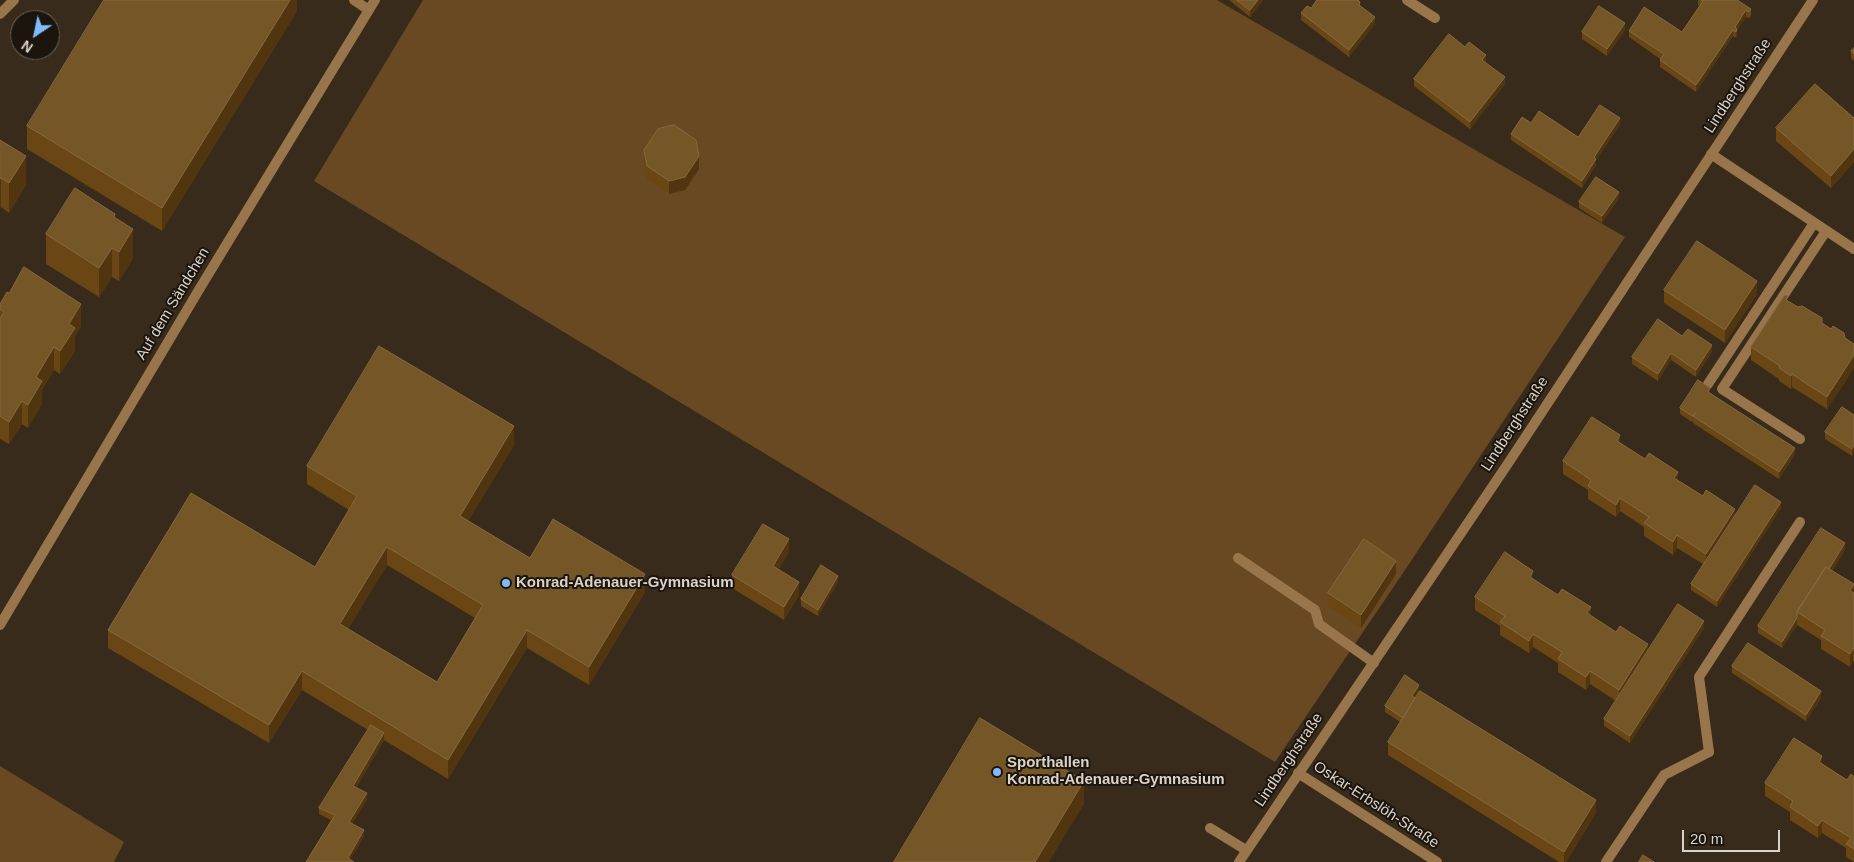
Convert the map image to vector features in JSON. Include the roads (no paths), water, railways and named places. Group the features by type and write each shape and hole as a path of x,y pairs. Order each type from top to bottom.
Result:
{"street":[{"path":"0,14 14,0"},
{"path":"354,0 369,10"},
{"name":"Auf dem Sändchen","path":"0,625 200,288 375,0"},
{"path":"1407,0 1435,18"},
{"name":"Lindberghstraße","path":"1239,862 1509,462 1813,0"},
{"path":"1711,154 1854,249"},
{"path":"1708,384 1814,223"},
{"path":"1800,439 1722,389 1826,231"},
{"path":"1606,862 1664,775 1709,752 1700,677 1800,522"},
{"path":"1238,558 1315,610 1319,624 1374,663"},
{"name":"Oskar-Erbslöh-Straße","path":"1298,773 1437,862"},
{"path":"1210,828 1246,850"}],"place":[{"name":"Konrad-Adenauer-Gymnasium","path":"506,583"},
{"name":"Sporthallen Konrad-Adenauer-Gymnasium","path":"997,772"}]}
